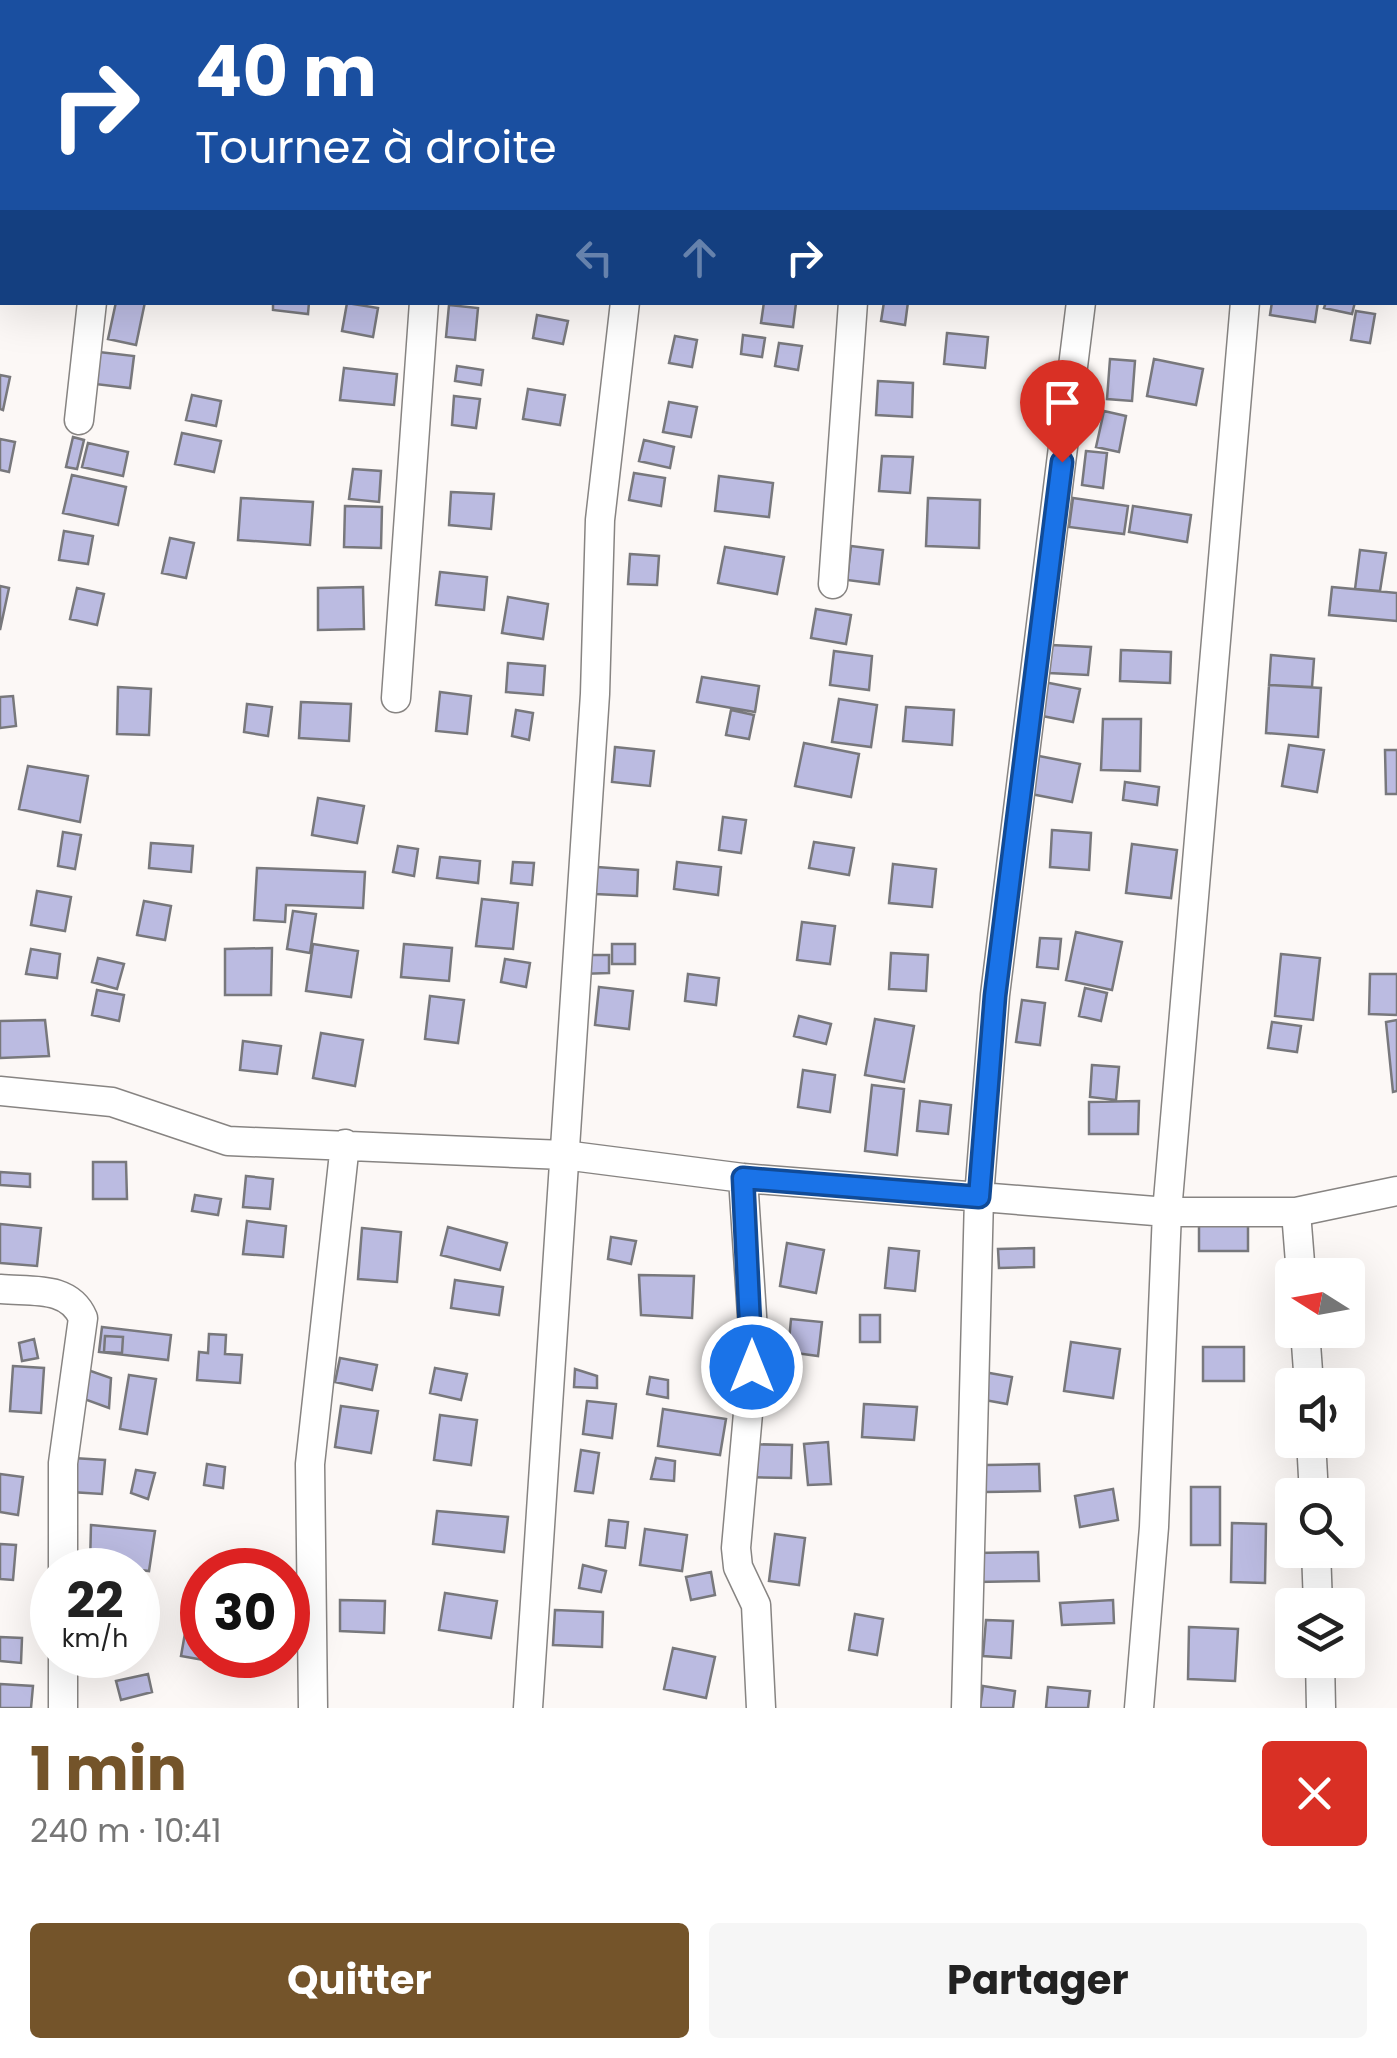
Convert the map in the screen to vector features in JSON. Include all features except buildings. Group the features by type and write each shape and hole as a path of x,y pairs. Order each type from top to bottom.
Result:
{"street":[{"path":"79,420 92,305"},
{"path":"396,698 424,305"},
{"path":"528,1708 595,694 600,520 625,305"},
{"path":"833,584 852,305"},
{"path":"966,1708 979,1197 995,996 1081,305"},
{"path":"1139,1708 1154,1527 1166,1212 1245,305"},
{"path":"0,1090 112,1102 228,1142 564,1155 743,1178 1166,1212 1296,1212 1397,1191"},
{"path":"313,1708 310,1464 345,1144"},
{"path":"743,1178 754,1346 736,1548 756,1605 761,1708"},
{"path":"1296,1212 1300,1258"},
{"path":"0,1289 64,1294 76,1304 83,1318 64,1463 63,1548"},
{"path":"63,1678 63,1708"},
{"path":"1320,1678 1321,1708"}],"route":[{"path":"752,1367 743,1178 979,1197 995,996 1062,462"}]}
